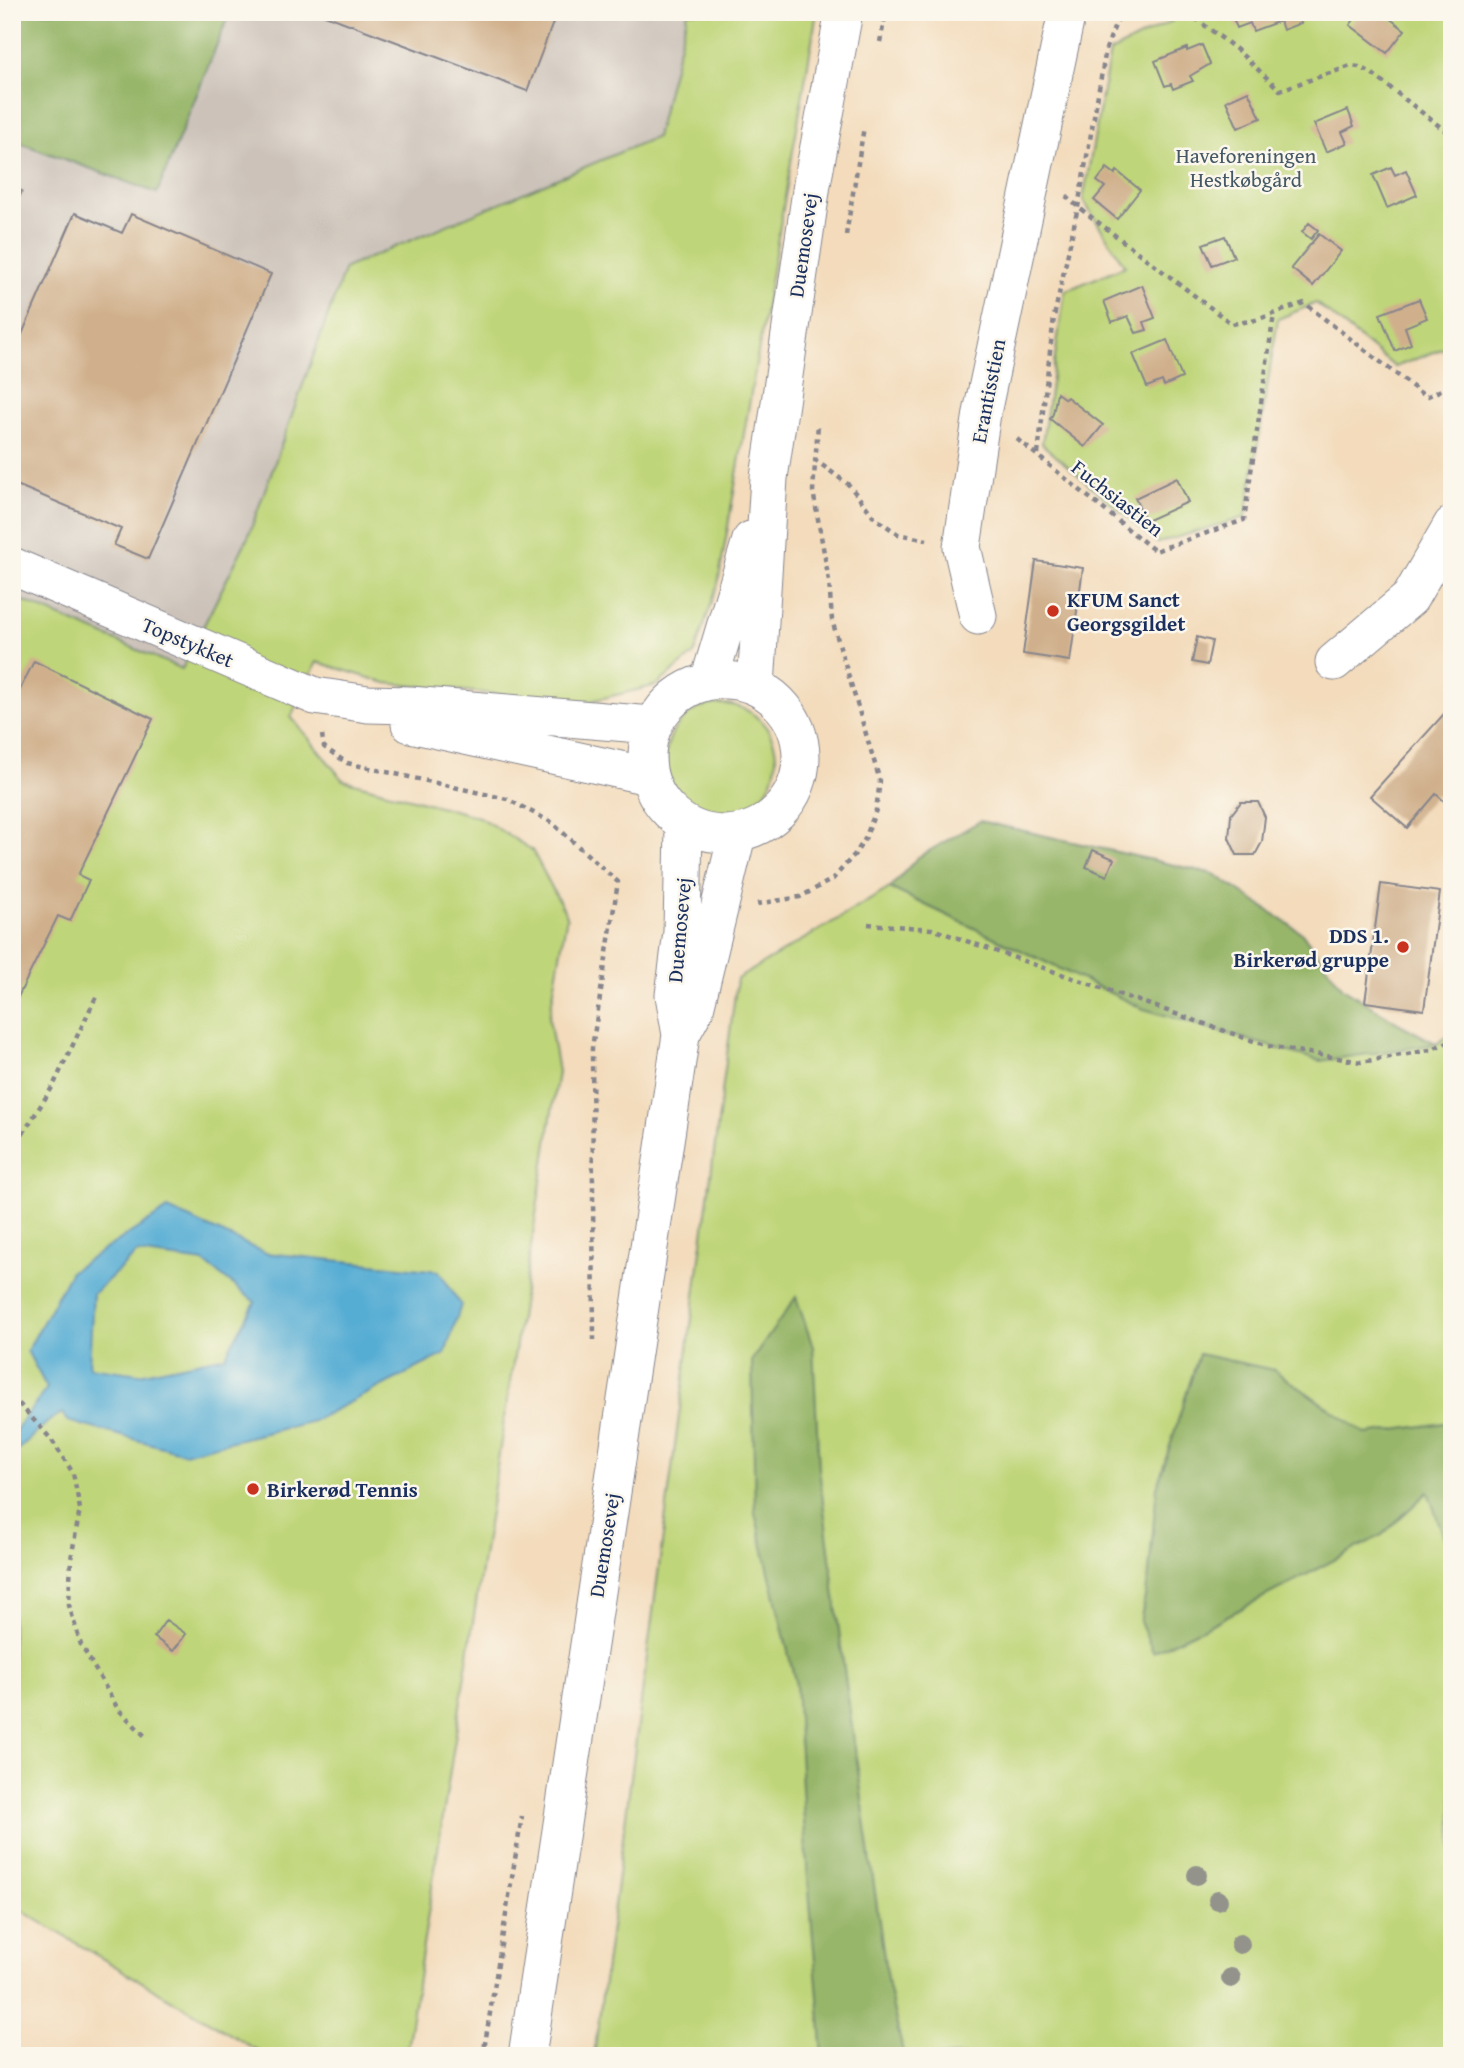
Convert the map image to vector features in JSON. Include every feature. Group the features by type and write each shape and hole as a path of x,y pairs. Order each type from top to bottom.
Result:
{"street":[{"name":"Duemosevej","path":"756,686 769,478 812,184 844,12"},
{"name":"Erantisstien","path":"978,616 962,547 982,413 1068,12"},
{"name":"Duemosevej","path":"709,681 769,478"},
{"path":"1334,662 1410,598 1448,545"},
{"name":"Topstykket","path":"12,566 315,696 368,705 410,705 652,725"},
{"path":"733,680 756,686 779,702 795,726 802,753 798,781 785,806 763,825 737,835 709,834 684,825 661,804 648,776 646,751 652,725 666,705 685,689 709,681 733,680"},
{"name":"Topstykket","path":"368,705 407,723 648,776"},
{"name":"Duemosevej","path":"527,2056 681,1035 674,995 682,932 684,825"},
{"name":"Duemosevej","path":"681,1035 695,1009 737,835"}],"path":[{"path":"878,49 886,12"},
{"path":"1038,455 1054,317 1106,50 1120,12"},
{"path":"1187,12 1236,49 1280,90 1351,66 1359,66 1452,136"},
{"path":"844,243 864,124"},
{"path":"1035,166 1077,207 1232,324 1274,314 1304,303 1426,397 1452,385"},
{"name":"Fuchsiastien","path":"982,413 1155,551 1244,520 1274,314"},
{"path":"756,904 800,897 833,879 865,839 876,810 880,781 832,620 829,581 813,491 819,418"},
{"path":"814,459 849,485 875,517 898,534 962,547"},
{"path":"315,696 324,747 347,763 507,799 551,822 618,882 592,1048 594,1345"},
{"path":"868,924 932,929 1268,1046 1361,1062 1430,1050 1452,1040"},
{"path":"12,1151 53,1086 96,997"},
{"path":"12,1396 51,1439 73,1474 80,1509 71,1559 69,1605 81,1645 118,1709 145,1736"},
{"path":"483,2056 522,1813"}],"shaded area":[{"path":"12,12 688,12 656,137 345,268 249,535 182,669 12,596"}],"green space":[{"path":"12,12 230,12 157,193 12,140"},
{"name":"Birkerød Tennis","path":"688,12 817,12 718,584 694,654 657,685 583,703 386,683 317,662 291,717 343,780 479,817 532,850 567,916 549,1018 558,1072 406,2056 267,2056 12,1905 12,596 182,669 248,537 345,268 656,137"},
{"name":"Haveforeningen Hestkøbgård","path":"1168,12 1452,12 1452,345 1395,367 1316,303 1278,319 1246,517 1158,543 1042,444 1065,291 1125,266 1083,200 1110,52 1172,21"},
{"path":"721,704 742,709 760,720 771,738 776,759 771,780 760,798 742,809 721,814 700,809 682,798 671,780 666,759 671,738 682,720 700,709"},
{"path":"980,821 1214,874 1302,933 1343,988 1437,1044 1320,1061 1144,1009 890,888 917,858"},
{"path":"890,888 1144,1009 1437,1044 1452,1033 1452,2056 594,2056 737,979"},
{"path":"796,1297 813,1347 819,1469 843,1662 888,1986 904,2056 823,2056 806,1855 796,1685 755,1513 752,1360"},
{"path":"1199,1354 1274,1370 1366,1434 1452,1422 1452,1560 1428,1492 1382,1535 1153,1652 1140,1622 1148,1582 1157,1487"}],"water":[{"path":"168,1209 266,1253 439,1271 461,1305 445,1354 313,1421 184,1453 67,1421 62,1413 49,1421 12,1455 12,1435 47,1388 27,1351 71,1271","holes":["137,1253 204,1262 255,1302 225,1356 139,1374 89,1367 93,1294"]}],"building":[{"path":"317,12 557,12 527,91"},
{"path":"1248,12 1297,12 1301,23 1283,30 1280,21 1253,31 1250,23 1237,28 1233,19"},
{"path":"1360,12 1381,12 1405,30 1387,53 1350,25"},
{"path":"1202,45 1210,64 1190,76 1193,81 1173,89 1171,84 1165,86 1155,61"},
{"path":"1248,91 1261,118 1238,128 1226,101"},
{"path":"1348,110 1354,126 1342,132 1347,143 1326,152 1314,124"},
{"path":"1391,167 1395,175 1406,170 1417,195 1387,208 1373,175"},
{"path":"1107,168 1115,174 1117,171 1140,190 1117,219 1094,200 1105,187 1097,181"},
{"path":"12,187 22,191 12,215"},
{"path":"75,213 122,233 131,214 271,274 148,559 114,545 121,529 12,483 12,357"},
{"path":"1309,223 1318,230 1311,239 1302,232"},
{"path":"1319,234 1341,251 1313,286 1291,268"},
{"path":"1225,236 1234,257 1212,265 1203,244"},
{"path":"1142,285 1155,318 1144,322 1147,330 1136,333 1128,316 1112,322 1104,301"},
{"path":"1419,299 1427,318 1405,327 1411,344 1395,351 1380,314"},
{"path":"1167,340 1182,378 1164,386 1162,381 1147,387 1133,354"},
{"path":"1057,393 1065,399 1067,397 1103,425 1085,447 1050,419"},
{"path":"1177,478 1188,502 1146,521 1135,498"},
{"name":"KFUM Sanct Georgsgildet","path":"1036,561 1083,568 1070,661 1023,654"},
{"path":"1197,637 1212,641 1207,665 1192,662"},
{"path":"34,661 153,719 78,875 89,880 70,921 58,916 12,1009 12,706"},
{"path":"1452,705 1452,808 1436,794 1407,828 1370,796"},
{"path":"1241,802 1258,802 1265,817 1262,842 1255,855 1237,855 1229,838 1231,815"},
{"path":"1093,850 1114,859 1107,876 1086,867"},
{"name":"DDS 1. Birkerød gruppe","path":"1381,884 1440,892 1424,1010 1365,1002"},
{"path":"166,1620 186,1634 173,1651 154,1637"}],"place":[{"name":"KFUM Sanct Georgsgildet","path":"1053,611"},
{"name":"DDS 1. Birkerød gruppe","path":"1403,947"},
{"name":"Birkerød Tennis","path":"253,1489"}]}
